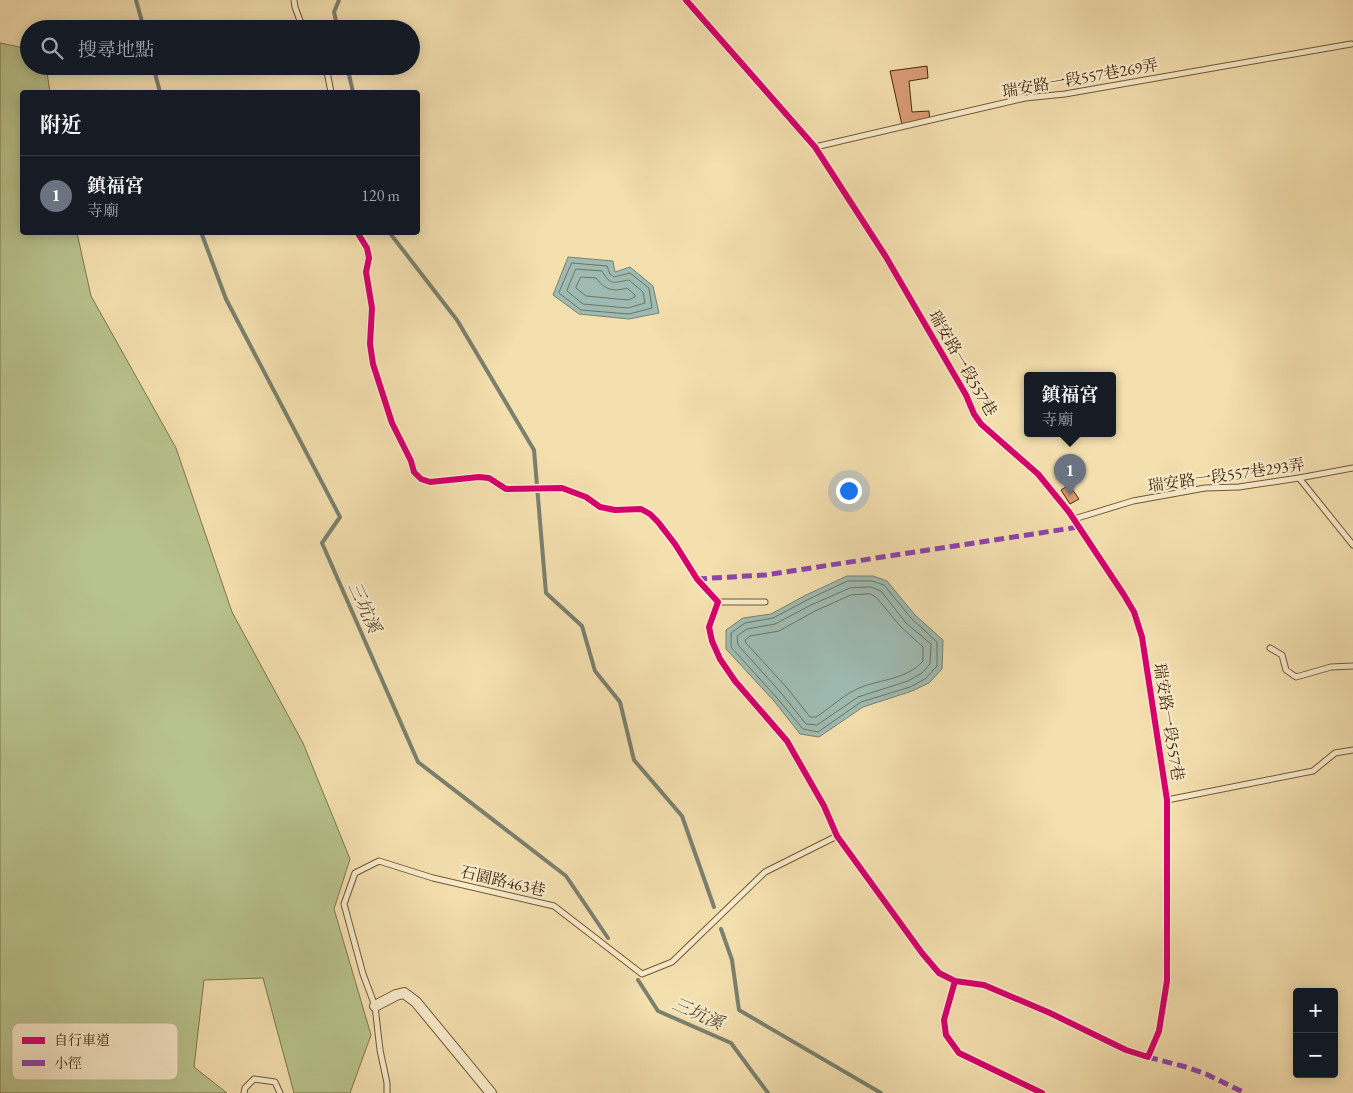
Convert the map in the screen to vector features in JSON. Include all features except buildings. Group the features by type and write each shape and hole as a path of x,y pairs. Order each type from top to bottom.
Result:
{"street":[{"path":"375,1006 396,995 404,994 416,1002 491,1093"}],"lane":[{"path":"294,0 300,20"},
{"name":"瑞安路一段557巷","path":"686,0 815,146 886,257 966,395 974,414 981,424 1038,474 1074,519 1134,612 1142,637 1167,800 1167,981 1159,1031 1148,1057 1126,1050 1050,1013 984,985 955,981"},
{"name":"瑞安路一段557巷269弄","path":"815,146 1025,98 1065,94 1351,44"},
{"path":"328,75 331,90"},
{"path":"360,235 367,248 369,258 366,272 372,308 370,344 373,364 392,423 411,461 414,472 430,482 479,477 489,478 506,489 562,488 586,497 600,507 615,510 641,509 650,514 675,544 697,579 718,602 765,602"},
{"name":"瑞安路一段557巷293弄","path":"1074,519 1133,501 1196,490 1239,487 1300,478 1353,468"},
{"path":"1300,478 1353,545"},
{"path":"718,602 709,627 712,641 720,659 736,681 787,741 824,806 838,836 922,953 939,973 955,981 944,1020 946,1035 959,1053 1042,1093"},
{"path":"1270,648 1282,655 1286,670 1296,677 1331,667 1353,666"},
{"path":"1167,800 1313,771 1335,753 1353,750"},
{"name":"石園路463巷","path":"387,1093 375,1006 363,974 344,904 355,873 380,862 433,878 554,906 642,974 672,962 765,872 838,836"},
{"path":"244,1093 245,1088 254,1079 275,1082 280,1093"}],"green space":[{"path":"0,43 20,47 20,75 47,75 50,90 20,90 20,235 77,235 91,296 176,448 232,612 303,743 350,859 334,909 371,1035 350,1093 294,1093 263,978 204,980 194,1067 227,1093 0,1093"}],"water":[{"path":"568,257 613,261 615,272 630,267 653,286 659,313 629,319 579,314 553,295"},
{"path":"847,576 873,576 887,581 915,615 943,640 942,669 929,683 912,691 863,707 819,737 800,734 774,701 726,649 726,630 743,618 771,614"}],"waterway":[{"name":"三坑溪","path":"136,0 142,20"},
{"path":"336,20 334,12 339,0"},
{"name":"三坑溪","path":"155,75 159,90"},
{"path":"349,75 353,90"},
{"name":"三坑溪","path":"202,235 226,299 340,517 322,543 418,762 566,876 608,938"},
{"path":"391,235 457,320 534,450 546,593 582,626 595,671 620,702 634,760 682,816 714,907"},
{"path":"721,929 732,960 739,1010 881,1093"},
{"name":"三坑溪","path":"638,980 658,1011 731,1043 768,1093"}],"marked path":[{"path":"697,579 765,575 1079,527"},
{"path":"1148,1057 1206,1074 1245,1093"}],"cycle path":[{"path":"359,235 367,248 369,258 366,272 372,308 370,344 373,364 392,423 411,461 414,472 421,479 430,482 479,477 489,478 506,489 562,488 586,497 600,507 615,510 641,509 650,514 675,544 697,579 718,602 709,627 712,641 720,659 735,681 787,741 824,806 837,836 922,953 939,973 955,981 984,985 1050,1013 1126,1050 1148,1057 1159,1031 1167,981 1167,800 1142,637 1134,612 1069,512 1038,474 981,424 974,414 966,395 886,257 815,147 686,0"},
{"path":"955,981 944,1020 946,1035 959,1053 1042,1093"}],"place":[{"name":"鎮福宮","path":"1070,495"}]}
